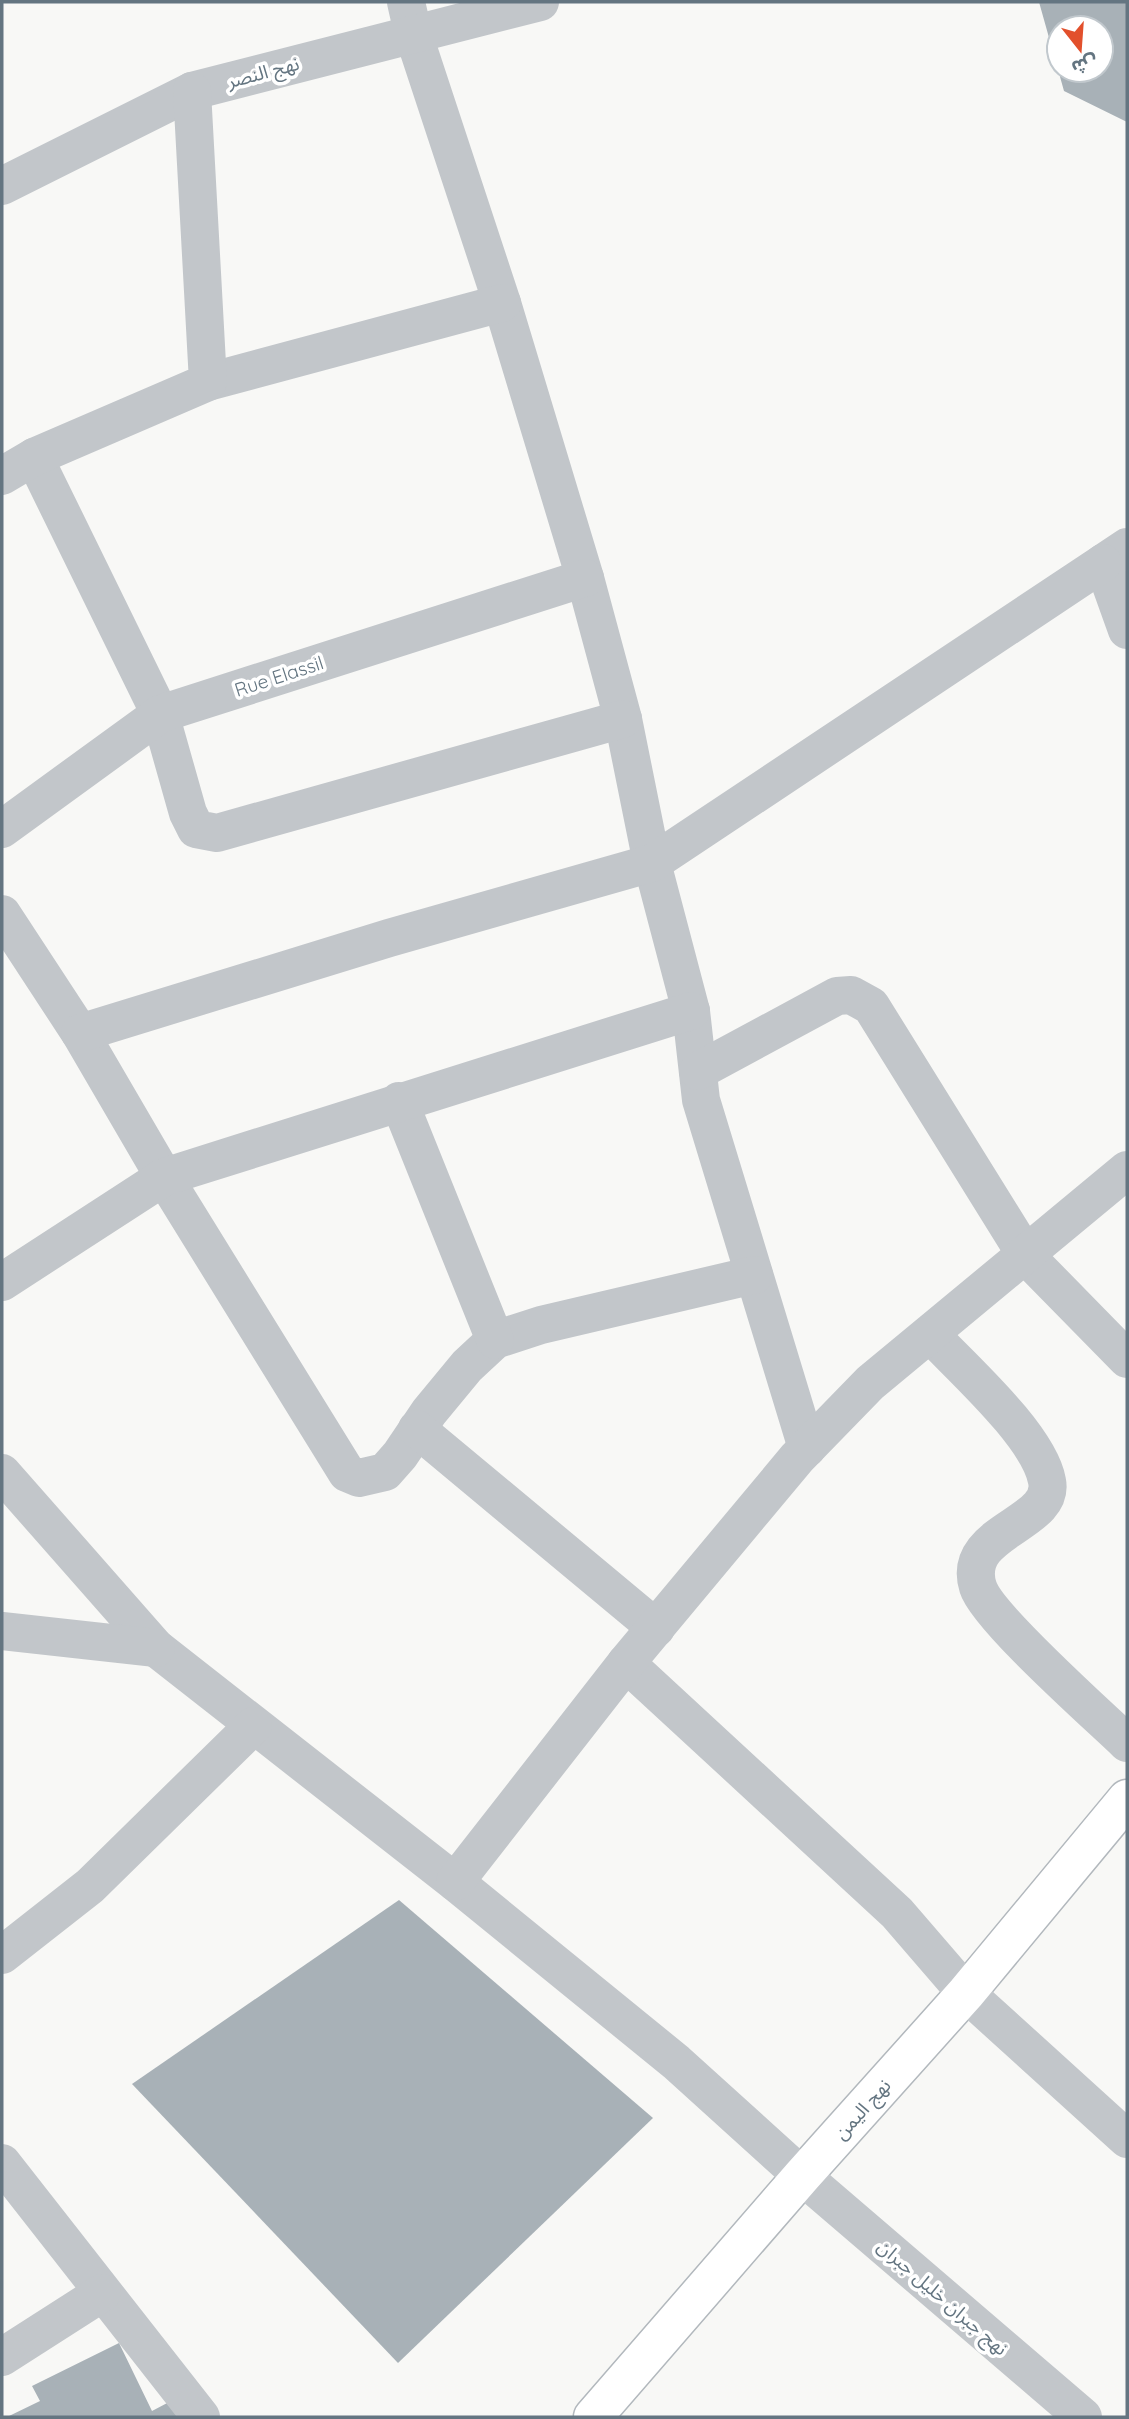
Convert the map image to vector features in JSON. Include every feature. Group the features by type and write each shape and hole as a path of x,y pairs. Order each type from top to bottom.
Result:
{"street":[{"name":"نهج النصر","path":"2,186 192,91 409,17 540,2"},
{"path":"409,17 502,303 585,578 624,719 652,863 691,1012 706,1121 807,1448"},
{"path":"192,91 208,382"},
{"path":"2,476 34,457 208,382 502,303"},
{"path":"34,457 160,714 191,821 196,829 209,834 624,719"},
{"path":"80,1033 389,938 652,863 1115,555 1127,629"},
{"name":"Rue Elassil","path":"2,829 160,714 585,578"},
{"path":"2,914 80,1033 164,1177 347,1473 359,1478 385,1472 467,1366 495,1340 541,1325 754,1275"},
{"path":"698,1071 837,996 851,995 872,1006 1027,1256 1127,1359"},
{"path":"2,1282 164,1177 399,1101 691,1012"},
{"path":"399,1101 495,1340"},
{"path":"455,1882 626,1664 807,1448 870,1383 1027,1256 1127,1170"},
{"path":"930,1334 1013,1423 1039,1458 1048,1484 1045,1500 981,1550 975,1569 978,1589 1010,1630 1127,1743"},
{"path":"417,1429 656,1628"},
{"name":"نهج جبران خليل جبران","path":"2,1473 156,1648 455,1882 676,2062 802,2176 1083,2417"},
{"path":"2,1631 156,1648"},
{"path":"626,1664 897,1913 966,1993 1127,2138"},
{"path":"2,1955 90,1886 253,1726"},
{"name":"نهج اليمن","path":"593,2417 802,2176 966,1993 1127,1798"},
{"path":"2,2163 201,2417"},
{"path":"2,2357 102,2293"}],"building":[{"path":"1039,2 1127,2 1127,122 1064,91 1062,84 1115,84 1115,14 1045,14 1045,23"},
{"path":"399,1900 653,2118 398,2363 132,2084"},
{"path":"119,2343 152,2411 171,2401 179,2417 7,2417 40,2401 32,2386"}]}
